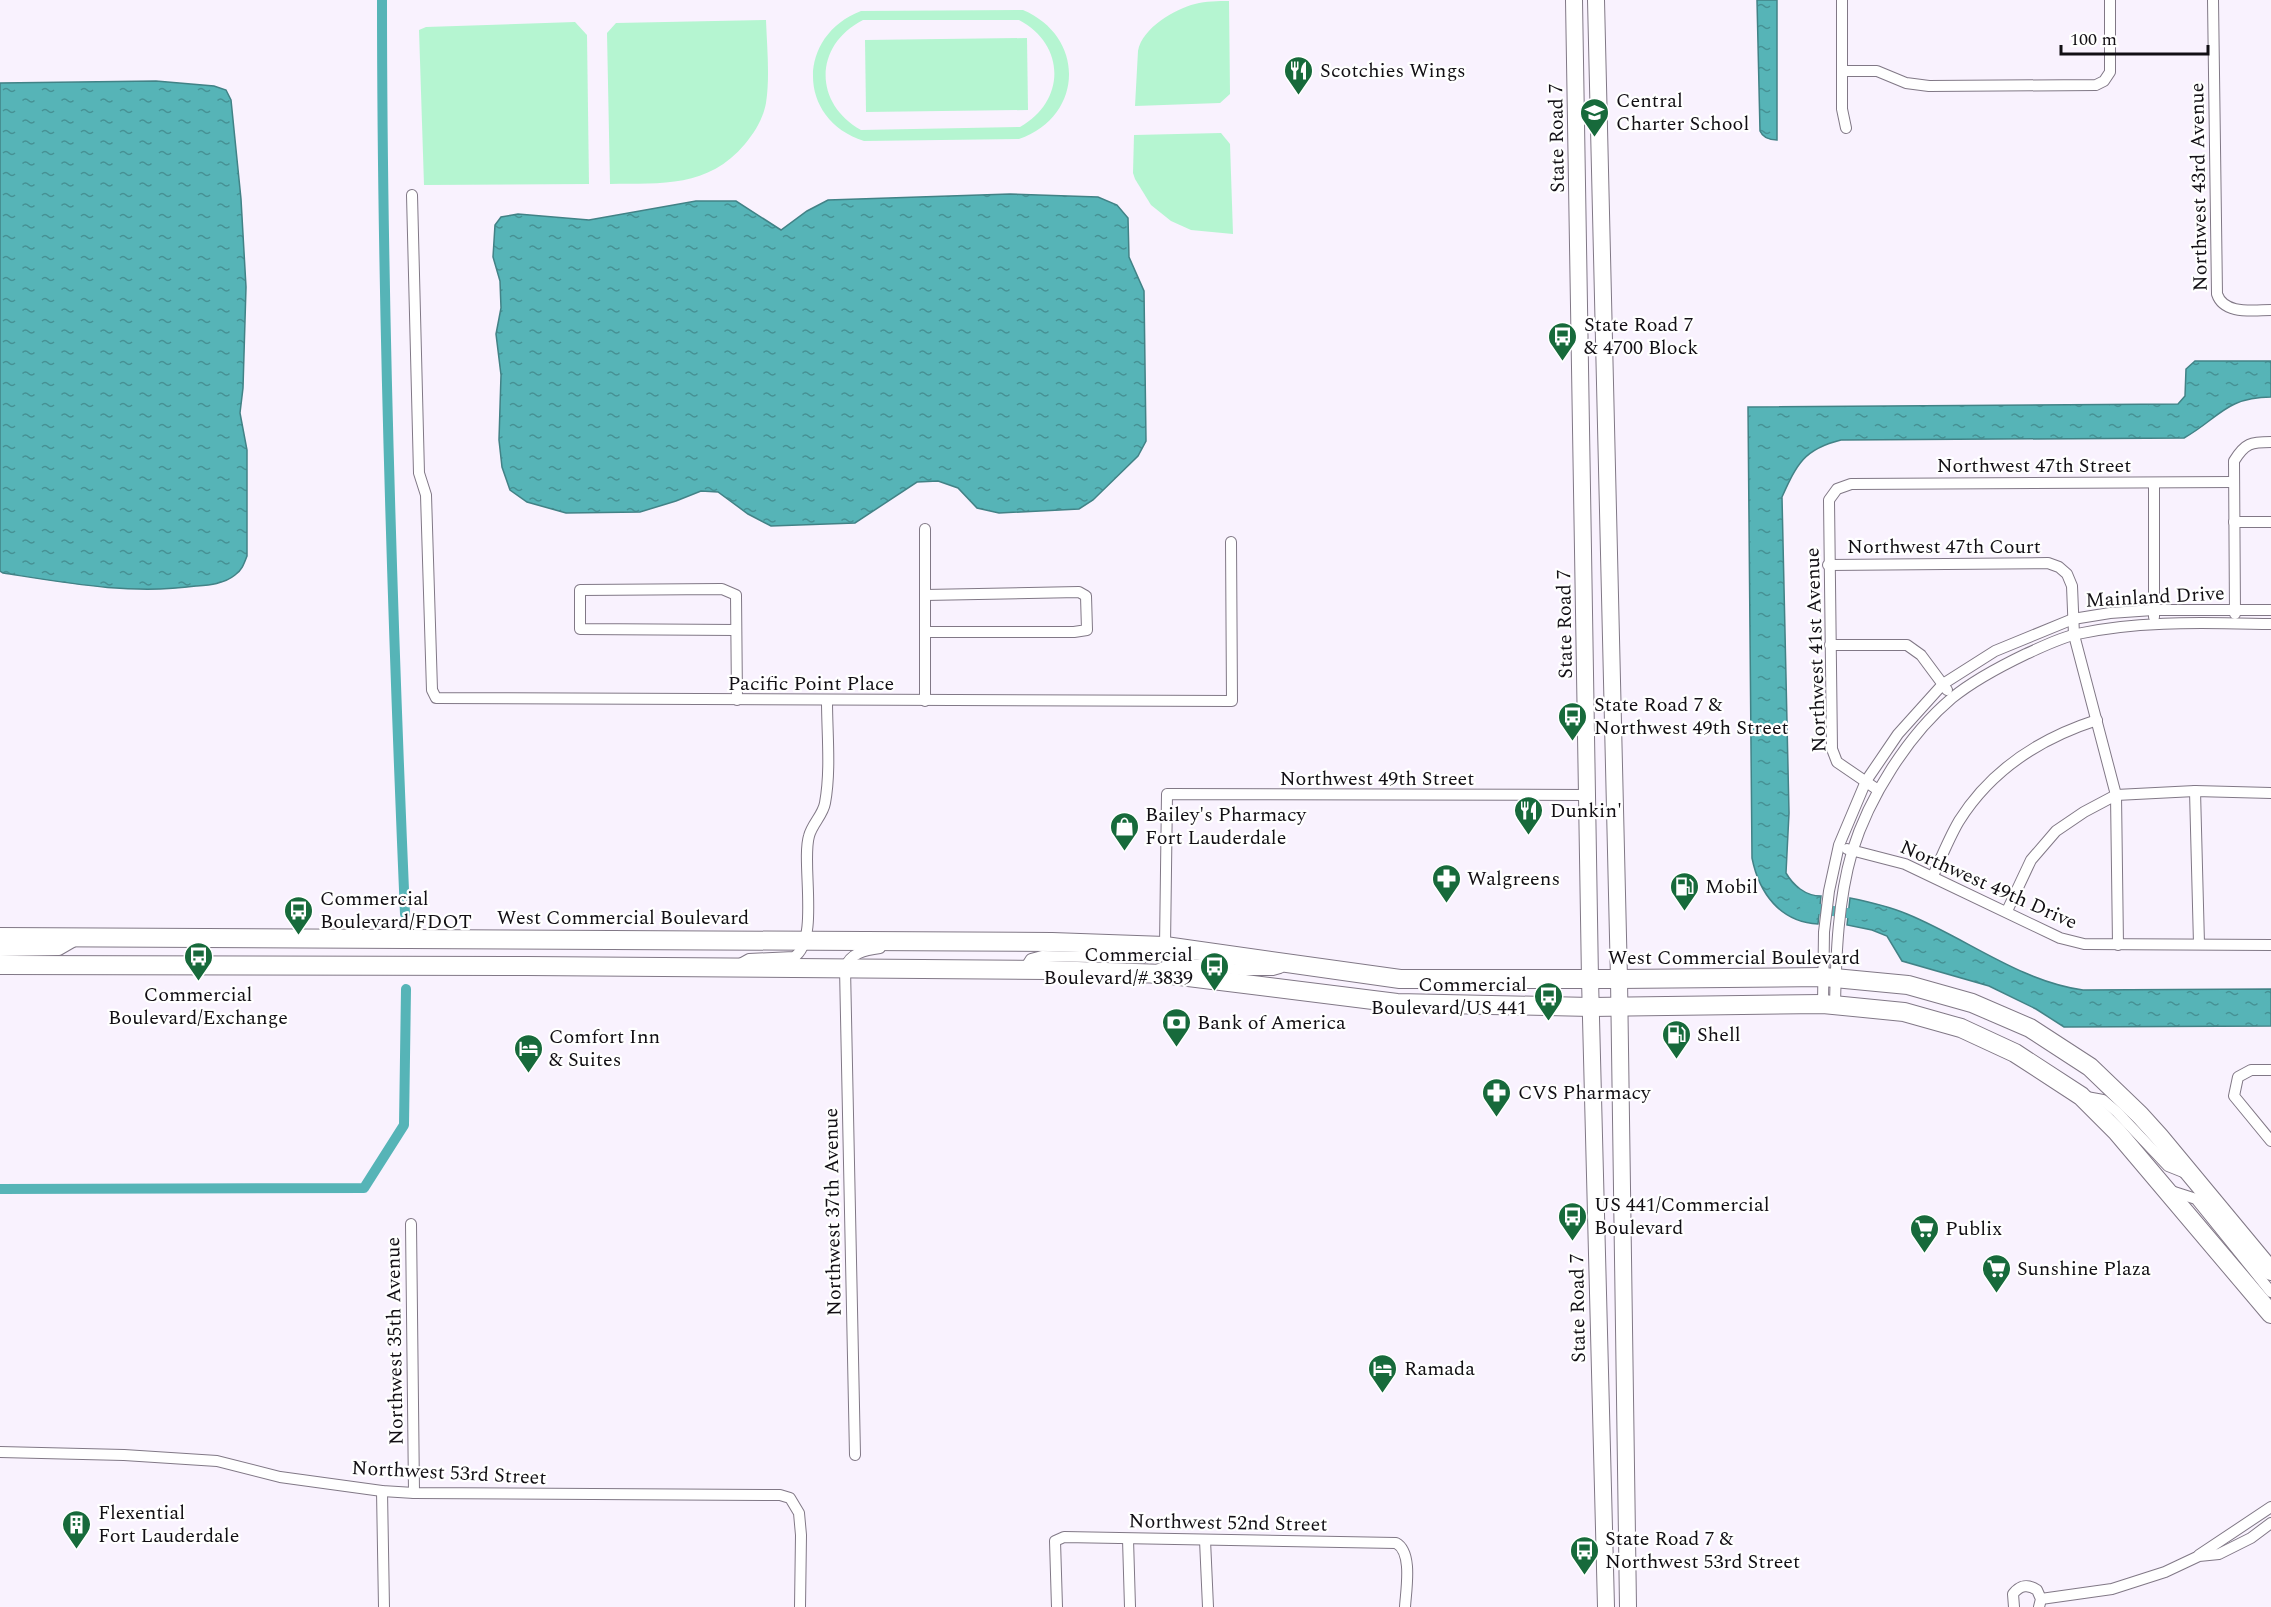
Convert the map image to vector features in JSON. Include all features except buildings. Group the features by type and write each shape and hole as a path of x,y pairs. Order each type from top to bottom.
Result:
{"highway":[{"name":"West Commercial Boulevard","path":"0,938 1052,942 1165,946 1400,979 1619,980 1830,977 1908,985 1972,1003 2030,1028 2090,1067 2140,1114 2271,1271"},
{"path":"79,966 97,949 220,950 254,938"},
{"name":"West Commercial Boulevard","path":"0,966 1024,969 1150,973 1397,1004 1591,1007 1829,1004 1904,1012 1961,1028 2015,1053 2080,1096 2117,1131 2271,1314"}],"main road":[{"name":"State Road 7","path":"1574,0 1590,979 1606,1607"},
{"path":"1596,0 1619,980 1628,1607"},
{"path":"1599,1374 1611,1379 1618,1386 1626,1405"},
{"path":"1605,1587 1613,1607"}],"street":[{"path":"1842,0 1842,109 1846,128"},
{"path":"1842,71 1877,71 1906,82 1929,86 2096,85 2104,81 2110,72 2110,0"},
{"name":"Northwest 43rd Avenue","path":"2213,0 2219,301 2232,309 2271,310"},
{"name":"Pacific Point Place","path":"412,195 419,473 426,495 432,690 436,698 1232,701 1231,542"},
{"path":"2235,624 2234,461 2242,449 2254,442 2271,442"},
{"name":"Northwest 47th Street","path":"1837,489 1851,484 2234,482"},
{"path":"2154,483 2154,624"},
{"name":"Northwest 41st Avenue","path":"1837,489 1829,500 1832,749 1837,762 1878,790"},
{"path":"2234,522 2271,522"},
{"path":"926,529 926,701"},
{"name":"Northwest 47th Court","path":"1828,565 2048,563 2067,573 2072,586 2074,635 2116,795 2118,945"},
{"path":"736,630 580,629 580,590 722,590 736,595 737,700"},
{"path":"926,595 1079,592 1086,596 1087,630 1074,632 926,632"},
{"name":"Mainland Drive","path":"1829,1004 1830,977 1824,932 1829,891 1839,845 1866,781 1898,734 1943,684 1995,651 2073,619 2110,613 2153,610 2271,610"},
{"name":"Mainland Drive","path":"1830,977 1840,931 1843,892 1852,851 1878,790 1908,744 1952,698 2001,666 2074,635 2112,627 2154,624 2271,624"},
{"path":"1830,645 1907,645 1921,655 1952,698"},
{"path":"805,941 808,915 809,837 825,805 828,764 827,701"},
{"path":"1933,876 1959,821 1987,786 2036,745 2069,729 2097,720"},
{"path":"2195,791 2199,944"},
{"path":"2007,911 2031,860 2056,831 2084,812 2116,795 2195,791 2271,793"},
{"name":"Northwest 49th Street","path":"1165,946 1167,794 1587,795"},
{"name":"Northwest 49th Drive","path":"1839,845 1852,851 1905,864 2060,938 2084,944 2271,945"},
{"name":"West Commercial Boulevard","path":"0,951 59,950 81,937"},
{"name":"West Commercial Boulevard","path":"735,967 749,959 794,957 800,953 805,941"},
{"name":"West Commercial Boulevard","path":"845,968 848,960 860,952 907,941"},
{"name":"West Commercial Boulevard","path":"1024,969 1031,959 1042,956 1143,958 1165,946"},
{"name":"West Commercial Boulevard","path":"1150,973 1175,962 1241,970 1273,970 1280,968 1282,962"},
{"name":"Northwest 37th Avenue","path":"845,968 855,1455"},
{"path":"2271,1070 2251,1070 2238,1077 2234,1096 2271,1141"},
{"name":"West Commercial Boulevard","path":"2080,1096 2103,1100 2168,1166 2192,1175"},
{"path":"2168,1190 2196,1199 2271,1292"},
{"name":"Northwest 35th Avenue","path":"411,1224 414,1493"},
{"name":"Northwest 53rd Street","path":"0,1452 124,1455 217,1461 279,1477 414,1493 780,1495 790,1498 799,1513 800,1607"},
{"path":"382,1491 384,1607"},
{"path":"2010,1606 2016,1590 2025,1586 2037,1590 2040,1603 2112,1589 2165,1572 2199,1556 2271,1507"},
{"path":"2199,1556 2219,1554 2252,1538 2271,1522"},
{"name":"Northwest 52nd Street","path":"1057,1607 1055,1541 1064,1537 1390,1542 1401,1546 1405,1551 1405,1607"},
{"path":"1128,1539 1130,1607"},
{"path":"1205,1540 1208,1607"}],"green space":[{"path":"1229,1 1230,94 1220,103 1135,106 1138,51 1153,27 1169,15 1187,7 1203,2"},
{"path":"1023,10 1044,22 1058,38 1067,57 1069,76 1065,95 1056,113 1040,128 1019,139 864,141 842,130 826,115 816,97 813,78 816,58 825,39 840,23 861,11","holes":["863,20 1019,20 1034,31 1045,44 1052,58 1054,73 1052,88 1046,103 1035,116 1020,127 861,130 845,119 834,105 828,90 826,74 828,59 835,44 847,31"]},
{"path":"766,20 768,72 766,103 758,125 745,144 716,169 700,176 666,183 610,184 607,33 616,23"},
{"path":"575,22 587,35 589,184 424,185 419,30 426,27"},
{"path":"1027,38 1028,110 866,112 865,40"},
{"path":"1221,133 1230,144 1233,234 1191,230 1171,221 1151,205 1133,173 1134,135"}],"water":[{"path":"1757,0 1777,0 1777,140 1767,138 1760,131"},
{"path":"156,81 214,86 226,90 231,100 241,199 246,287 243,388 240,413 247,450 247,556 239,571 231,578 211,584 172,588 99,587 3,573 0,571 0,83"},
{"path":"1010,194 1098,197 1117,205 1128,218 1129,257 1144,291 1146,441 1138,456 1093,500 1079,509 999,513 977,508 958,488 938,481 917,482 855,523 771,526 748,514 718,492 701,491 640,512 566,513 527,502 510,490 502,467 499,440 501,375 496,334 501,308 500,281 493,257 495,225 501,217 518,214 589,220 696,201 736,201 781,230 807,211 828,200"},
{"path":"2195,361 2271,361 2271,397 2256,398 2233,405 2184,438 1841,440 1818,448 1803,460 1792,475 1782,497 1789,813 1786,873 1800,889 1815,896 1821,896 1818,924 1793,918 1782,911 1766,894 1755,871 1752,858 1748,407 2178,404 2185,396 2186,369"},
{"path":"1850,898 1879,904 1907,914 1993,958 2037,978 2059,985 2083,990 2271,989 2271,1026 2064,1027 2036,1009 1989,986 1902,961 1887,936 1872,930 1847,925"}],"waterway":[{"path":"382,0 389,457 405,914"},
{"path":"1805,907 1861,915"},
{"path":"0,1189 364,1188 404,1125 406,989"}],"place":[{"name":"Scotchies Wings","path":"1299,96"},
{"name":"Central Charter School","path":"1595,138"},
{"name":"State Road 7 & 4700 Block","path":"1563,362"},
{"name":"State Road 7 & Northwest 49th Street","path":"1573,742"},
{"name":"Dunkin'","path":"1529,836"},
{"name":"Bailey's Pharmacy Fort Lauderdale","path":"1124,852"},
{"name":"Walgreens","path":"1446,904"},
{"name":"Mobil","path":"1684,912"},
{"name":"Commercial Boulevard/FDOT","path":"299,936"},
{"name":"Commercial Boulevard/Exchange","path":"198,982"},
{"name":"Commercial Boulevard/# 3839","path":"1214,992"},
{"name":"Commercial Boulevard/US 441","path":"1548,1022"},
{"name":"Bank of America","path":"1176,1048"},
{"name":"Shell","path":"1676,1060"},
{"name":"Comfort Inn & Suites","path":"528,1074"},
{"name":"CVS Pharmacy","path":"1497,1118"},
{"name":"US 441/Commercial Boulevard","path":"1573,1242"},
{"name":"Publix","path":"1924,1254"},
{"name":"Sunshine Plaza","path":"1996,1294"},
{"name":"Ramada","path":"1383,1394"},
{"name":"Flexential Fort Lauderdale","path":"77,1550"},
{"name":"State Road 7 & Northwest 53rd Street","path":"1584,1576"}]}
